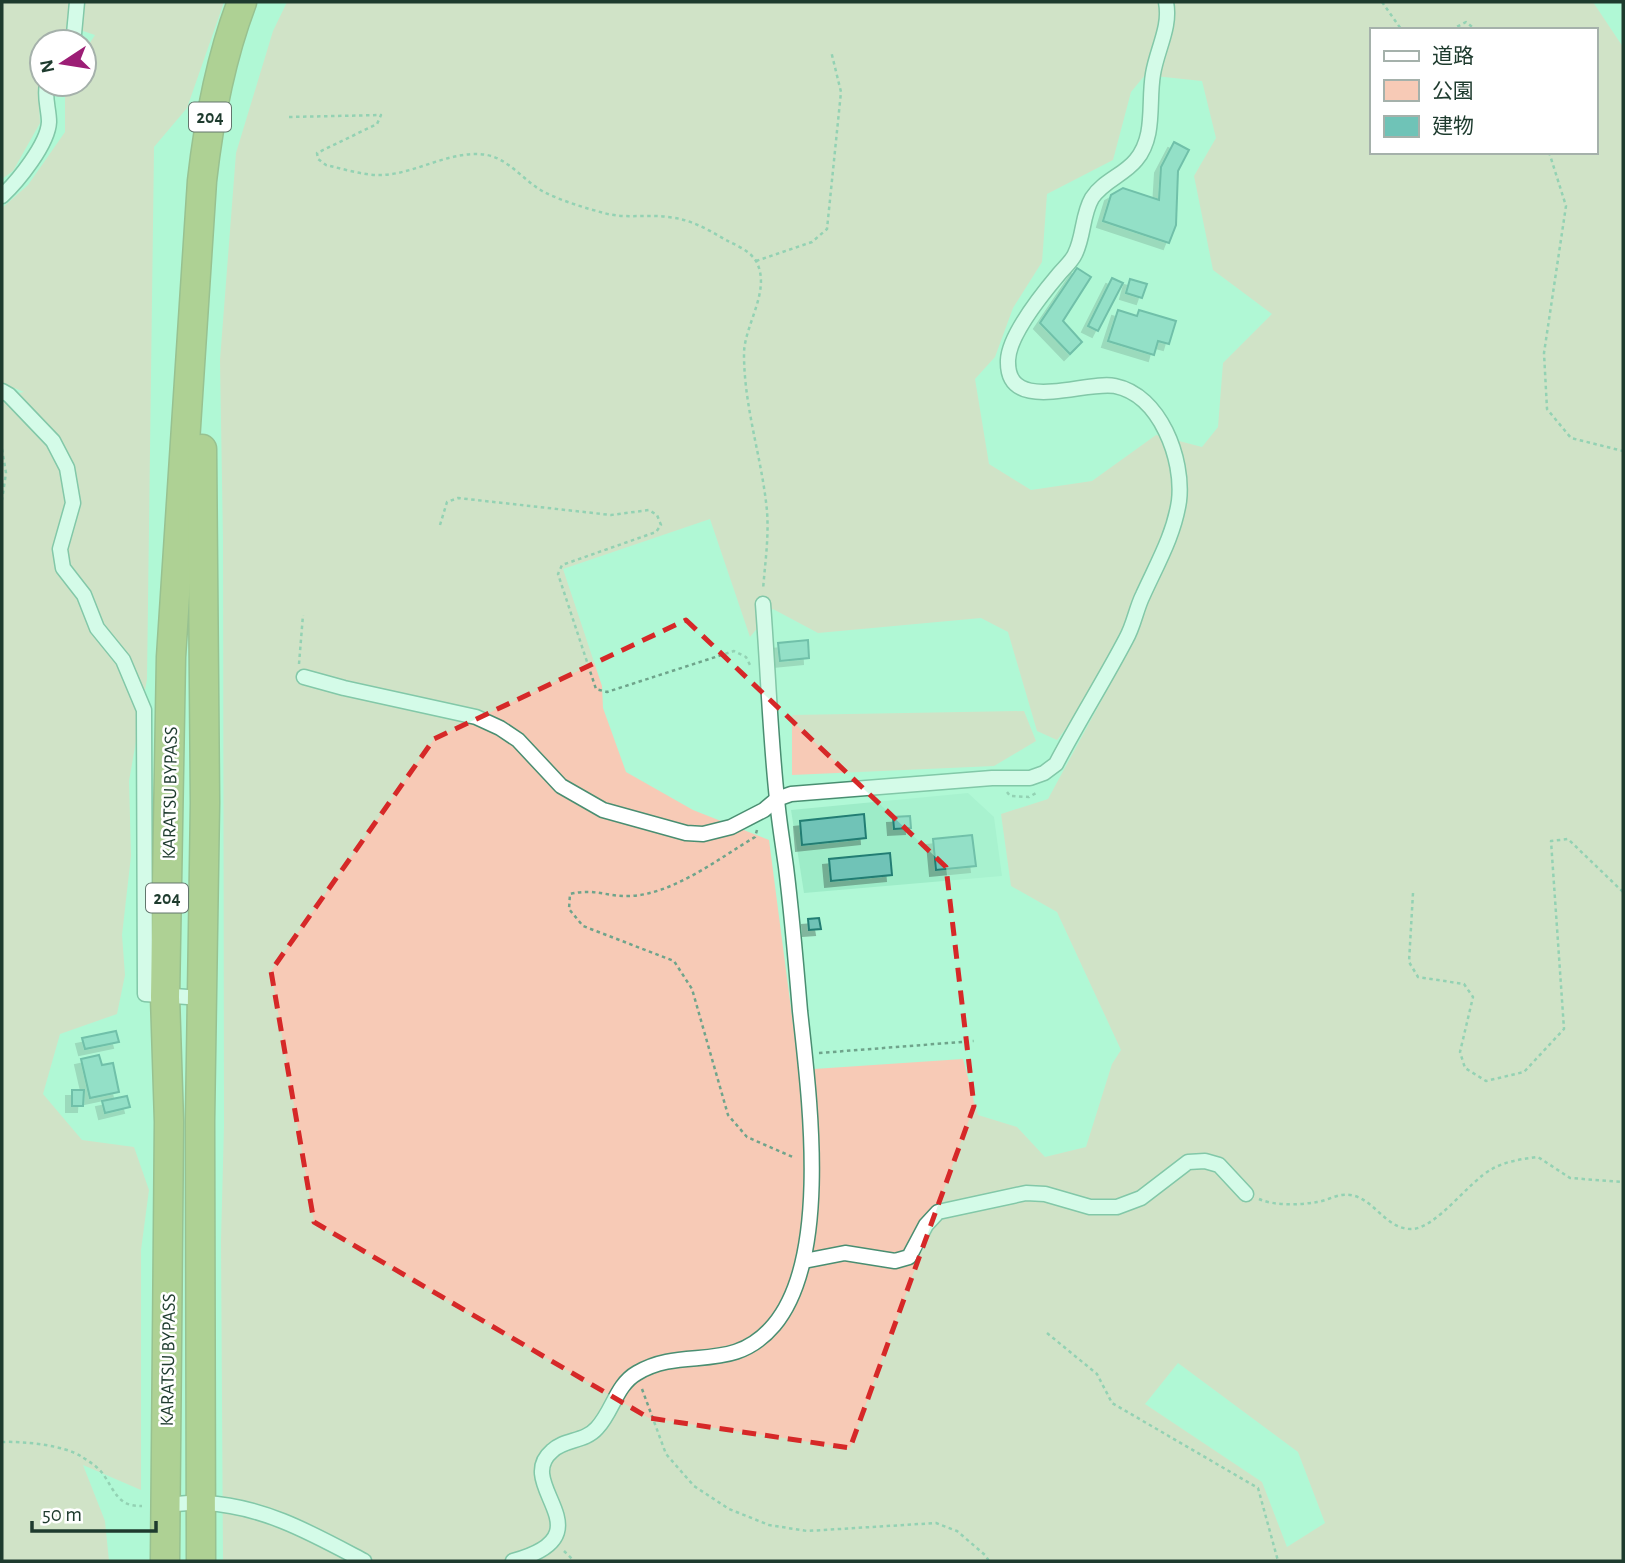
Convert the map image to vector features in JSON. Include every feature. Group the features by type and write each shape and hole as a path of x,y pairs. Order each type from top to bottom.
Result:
{"highway":[{"name":"KARATSU BYPASS","path":"166,1561 169,1122 165,997 171,657 205,156 214,96 242,2"},
{"name":"KARATSU BYPASS","path":"199,236 205,803 200,1161 203,1502 201,1561"}],"street":[{"path":"75,28 77,2"},
{"path":"304,677 477,717 518,740 561,786 603,810 686,833 704,834 731,827 764,810 777,799 792,794 979,779 1030,778 1044,774 1056,764 1128,637 1141,600 1171,534 1179,500 1179,473 1174,445 1163,424 1138,396 1117,386 1098,384 1033,393 1019,386 1011,376 1008,360 1012,345 1033,306 1075,254 1085,214 1093,197 1105,183 1135,163 1145,146 1151,114 1152,74 1167,21 1166,2"},
{"path":"2,195 19,179 41,146 49,123 46,98"},
{"path":"2,391 53,440 67,468 73,503 60,549 63,568 83,596 97,628 123,660 144,710 145,994 202,998"},
{"path":"513,1561 545,1549 555,1541 558,1530 553,1504 541,1471 544,1459 553,1449 588,1437 598,1427 622,1386 636,1373 658,1364 686,1359 717,1358 740,1352 754,1344 775,1325 794,1293 804,1261 811,1166 805,1054 777,799 762,604"},
{"path":"804,1261 845,1253 895,1261 909,1256 926,1225 938,1212 1026,1193 1045,1194 1090,1207 1117,1207 1141,1198 1188,1162 1205,1161 1219,1165 1246,1194"},
{"path":"166,1505 203,1502 242,1507 298,1526 364,1561"}],"path":[{"path":"1382,2 1400,28"},
{"path":"1455,28 1466,22 1474,28"},
{"path":"756,261 812,242 827,229 841,92 831,51"},
{"path":"289,117 381,115 377,124 317,153 318,159 326,166 381,175 461,156 487,155 504,162 544,192 605,214 669,217 698,224 746,251 756,261 760,275 759,292 744,349 744,373 767,509 769,545 762,604"},
{"path":"1550,154 1566,206 1544,353 1547,409 1571,438 1623,451"},
{"path":"2,449 6,473 2,500"},
{"path":"440,525 447,502 458,498 611,515 649,510 657,515 661,525 656,532 562,565 558,574 596,688 607,692 734,651 746,657 751,667"},
{"path":"303,615 298,661 304,677"},
{"path":"764,810 755,837 668,888 629,897 587,890 570,894 569,909 583,926 674,961 692,989 728,1115 747,1137 811,1166"},
{"path":"1413,893 1409,962 1418,977 1464,984 1473,997 1460,1052 1465,1068 1486,1082 1524,1072 1564,1030 1550,841 1568,839 1623,892"},
{"path":"805,1054 974,1041"},
{"path":"1246,1194 1270,1204 1317,1202 1343,1195 1361,1196 1391,1222 1410,1229 1426,1225 1489,1170 1509,1161 1538,1157 1570,1178 1623,1182"},
{"path":"1046,1333 1097,1374 1112,1403 1258,1488 1278,1561"},
{"path":"636,1373 666,1454 694,1486 729,1509 769,1525 807,1531 936,1523 957,1531 989,1561"},
{"path":"2,1442 25,1441 79,1455 102,1472 112,1492 123,1503 133,1506 166,1505"}],"highlighted area":[{"path":"686,620 946,867 974,1106 850,1448 649,1418 314,1222 271,971 434,739"}],"shaded area":[{"path":"968,793 994,817 1002,876 804,893 791,810"}],"green space":[{"path":"2,2 224,2 187,108 154,147 147,679 129,781 131,856 122,935 125,975 117,1014 60,1034 43,1094 82,1140 134,1147 149,1190 141,1250 141,1490 83,1465 105,1521 109,1561 2,1561 2,396 24,392 2,383 2,208 28,185 65,132 65,98 98,98 98,28 28,28 28,98 39,98 40,123 13,171 2,179"},
{"path":"287,2 1593,2 1623,47 1623,1561 223,1561 223,541 220,360 236,153 273,31","holes":["1145,75 1202,81 1216,138 1194,176 1213,270 1272,314 1223,363 1218,427 1202,447 1156,435 1092,481 1031,490 989,464 975,379 995,357 1013,308 1042,262 1047,194 1113,160 1131,92","710,519 750,637 773,609 818,633 981,618 1008,632 1037,731 1057,740 1133,642 1048,799 1001,814 1011,886 1057,912 1121,1050 1112,1064 1086,1147 1045,1157 1017,1127 978,1115 963,1059 799,1070 769,840 693,810 626,772 603,708 602,686 563,569","1178,1363 1298,1452 1325,1523 1287,1547 1262,1482 1145,1404"]},
{"path":"1024,711 1036,741 994,766 792,775 792,715"}],"building":[{"path":"1174,142 1189,150 1178,171 1176,225 1169,243 1103,221 1111,195 1123,188 1159,200 1161,167"},
{"path":"1077,268 1091,277 1063,321 1082,342 1070,354 1040,323"},
{"path":"1112,278 1123,283 1098,331 1088,326"},
{"path":"1130,279 1147,284 1142,298 1126,293"},
{"path":"1118,310 1137,316 1139,310 1176,321 1169,344 1158,341 1154,355 1108,341"},
{"path":"808,640 809,658 780,661 778,643"},
{"path":"864,814 866,838 802,845 800,821"},
{"path":"910,816 911,828 894,829 893,817"},
{"path":"972,835 976,866 936,870 933,839"},
{"path":"890,853 892,875 831,881 829,859"},
{"path":"819,918 821,929 809,930 808,919"},
{"path":"116,1031 119,1042 85,1049 82,1038"},
{"path":"99,1055 102,1065 113,1063 119,1092 90,1098 81,1059"},
{"path":"72,1090 84,1090 83,1106 72,1106"},
{"path":"127,1096 130,1107 105,1113 102,1101"}]}
